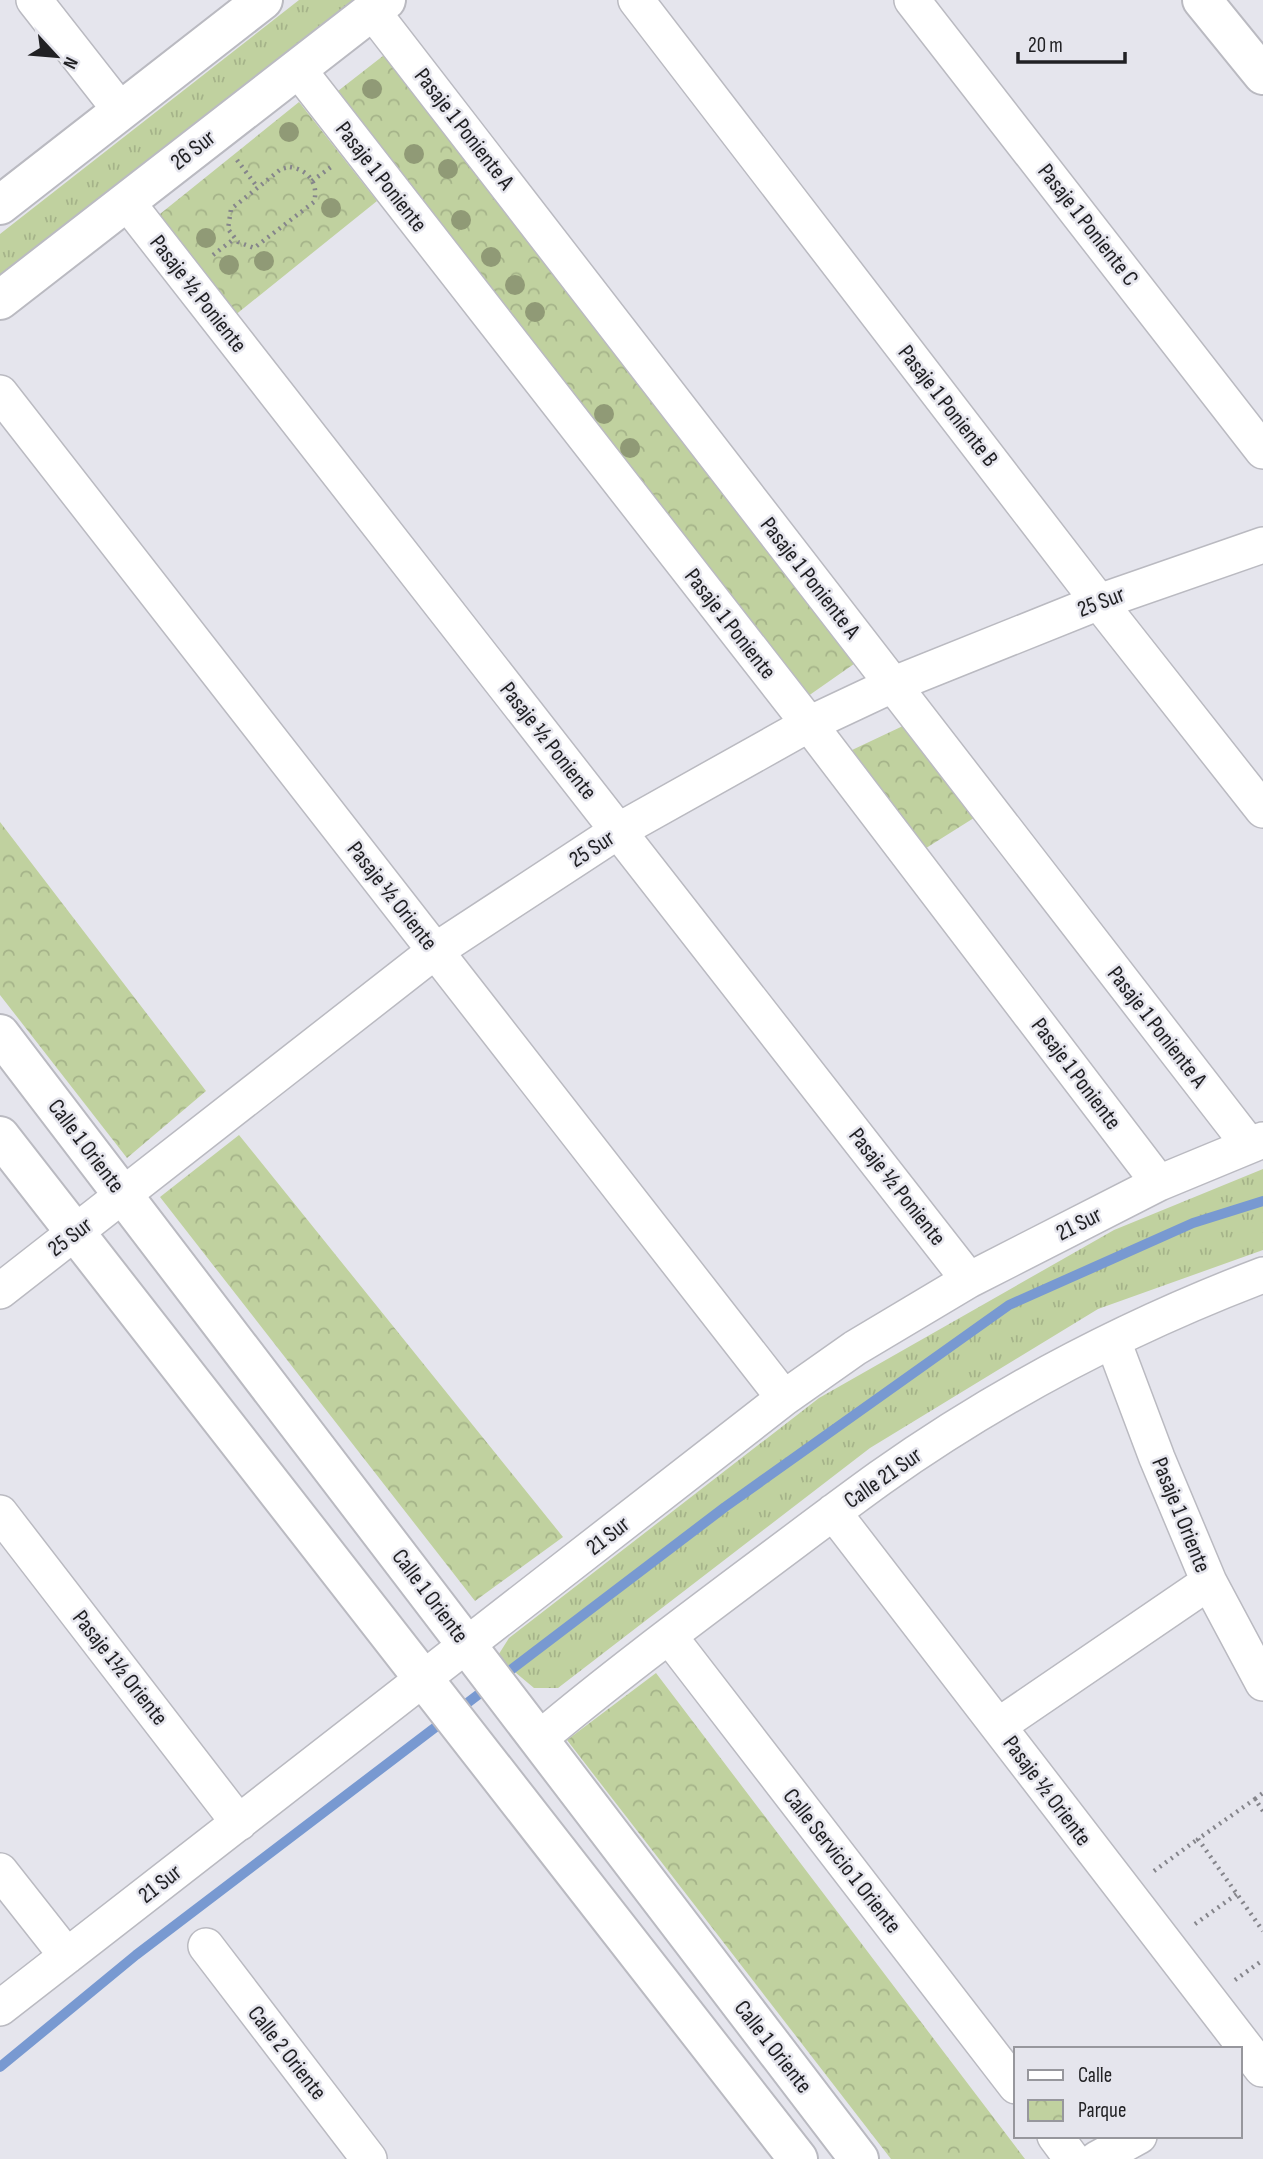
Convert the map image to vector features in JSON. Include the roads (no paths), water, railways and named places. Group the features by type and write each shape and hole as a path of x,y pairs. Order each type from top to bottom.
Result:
{"street":[{"path":"34,0 121,111"},
{"path":"0,205 263,0"},
{"name":"Pasaje 1 Poniente B","path":"636,0 1099,602 1263,810"},
{"name":"Pasaje 1 Poniente C","path":"912,0 1263,451"},
{"path":"1202,0 1263,75"},
{"name":"26 Sur","path":"0,300 379,5"},
{"name":"Pasaje 1 Poniente A","path":"379,5 892,685 1256,1142"},
{"name":"Pasaje 1 Poniente","path":"297,68 809,724 1160,1183"},
{"name":"Pasaje ½ Poniente","path":"126,201 969,1280"},
{"name":"Pasaje ½ Oriente","path":"0,393 784,1398"},
{"name":"25 Sur","path":"0,1291 435,951 618,831 809,724 892,685 1099,602 1263,545"},
{"name":"Calle 1 Oriente","path":"0,1034 859,2159"},
{"path":"0,1136 798,2159"},
{"name":"21 Sur","path":"0,2008 239,1823 443,1703 486,1669 784,1398 855,1348 969,1280 1160,1183 1256,1142"},
{"name":"Calle 21 Sur","path":"539,1739 668,1636 881,1477 990,1408 1113,1341 1178,1310 1263,1275"},
{"name":"Pasaje 1 Oriente","path":"1113,1341 1157,1458 1209,1582 1263,1682"},
{"name":"Pasaje ½ Oriente","path":"834,1512 1166,1945 1237,2047"},
{"name":"Pasaje 1½ Oriente","path":"0,1513 239,1823"},
{"path":"998,1726 1209,1582"},
{"name":"Calle Servicio 1 Oriente","path":"668,1636 1014,2083"},
{"path":"0,1871 67,1956"},
{"name":"Calle 2 Oriente","path":"206,1947 358,2155"},
{"name":"Pasaje ½ Oriente","path":"1242,2054 1255,2073"},
{"path":"1056,2138 1072,2159"},
{"path":"1097,2159 1135,2138"}],"waterway":[{"path":"0,2067 136,1955 725,1507 1009,1305 1193,1223 1263,1201"}]}
